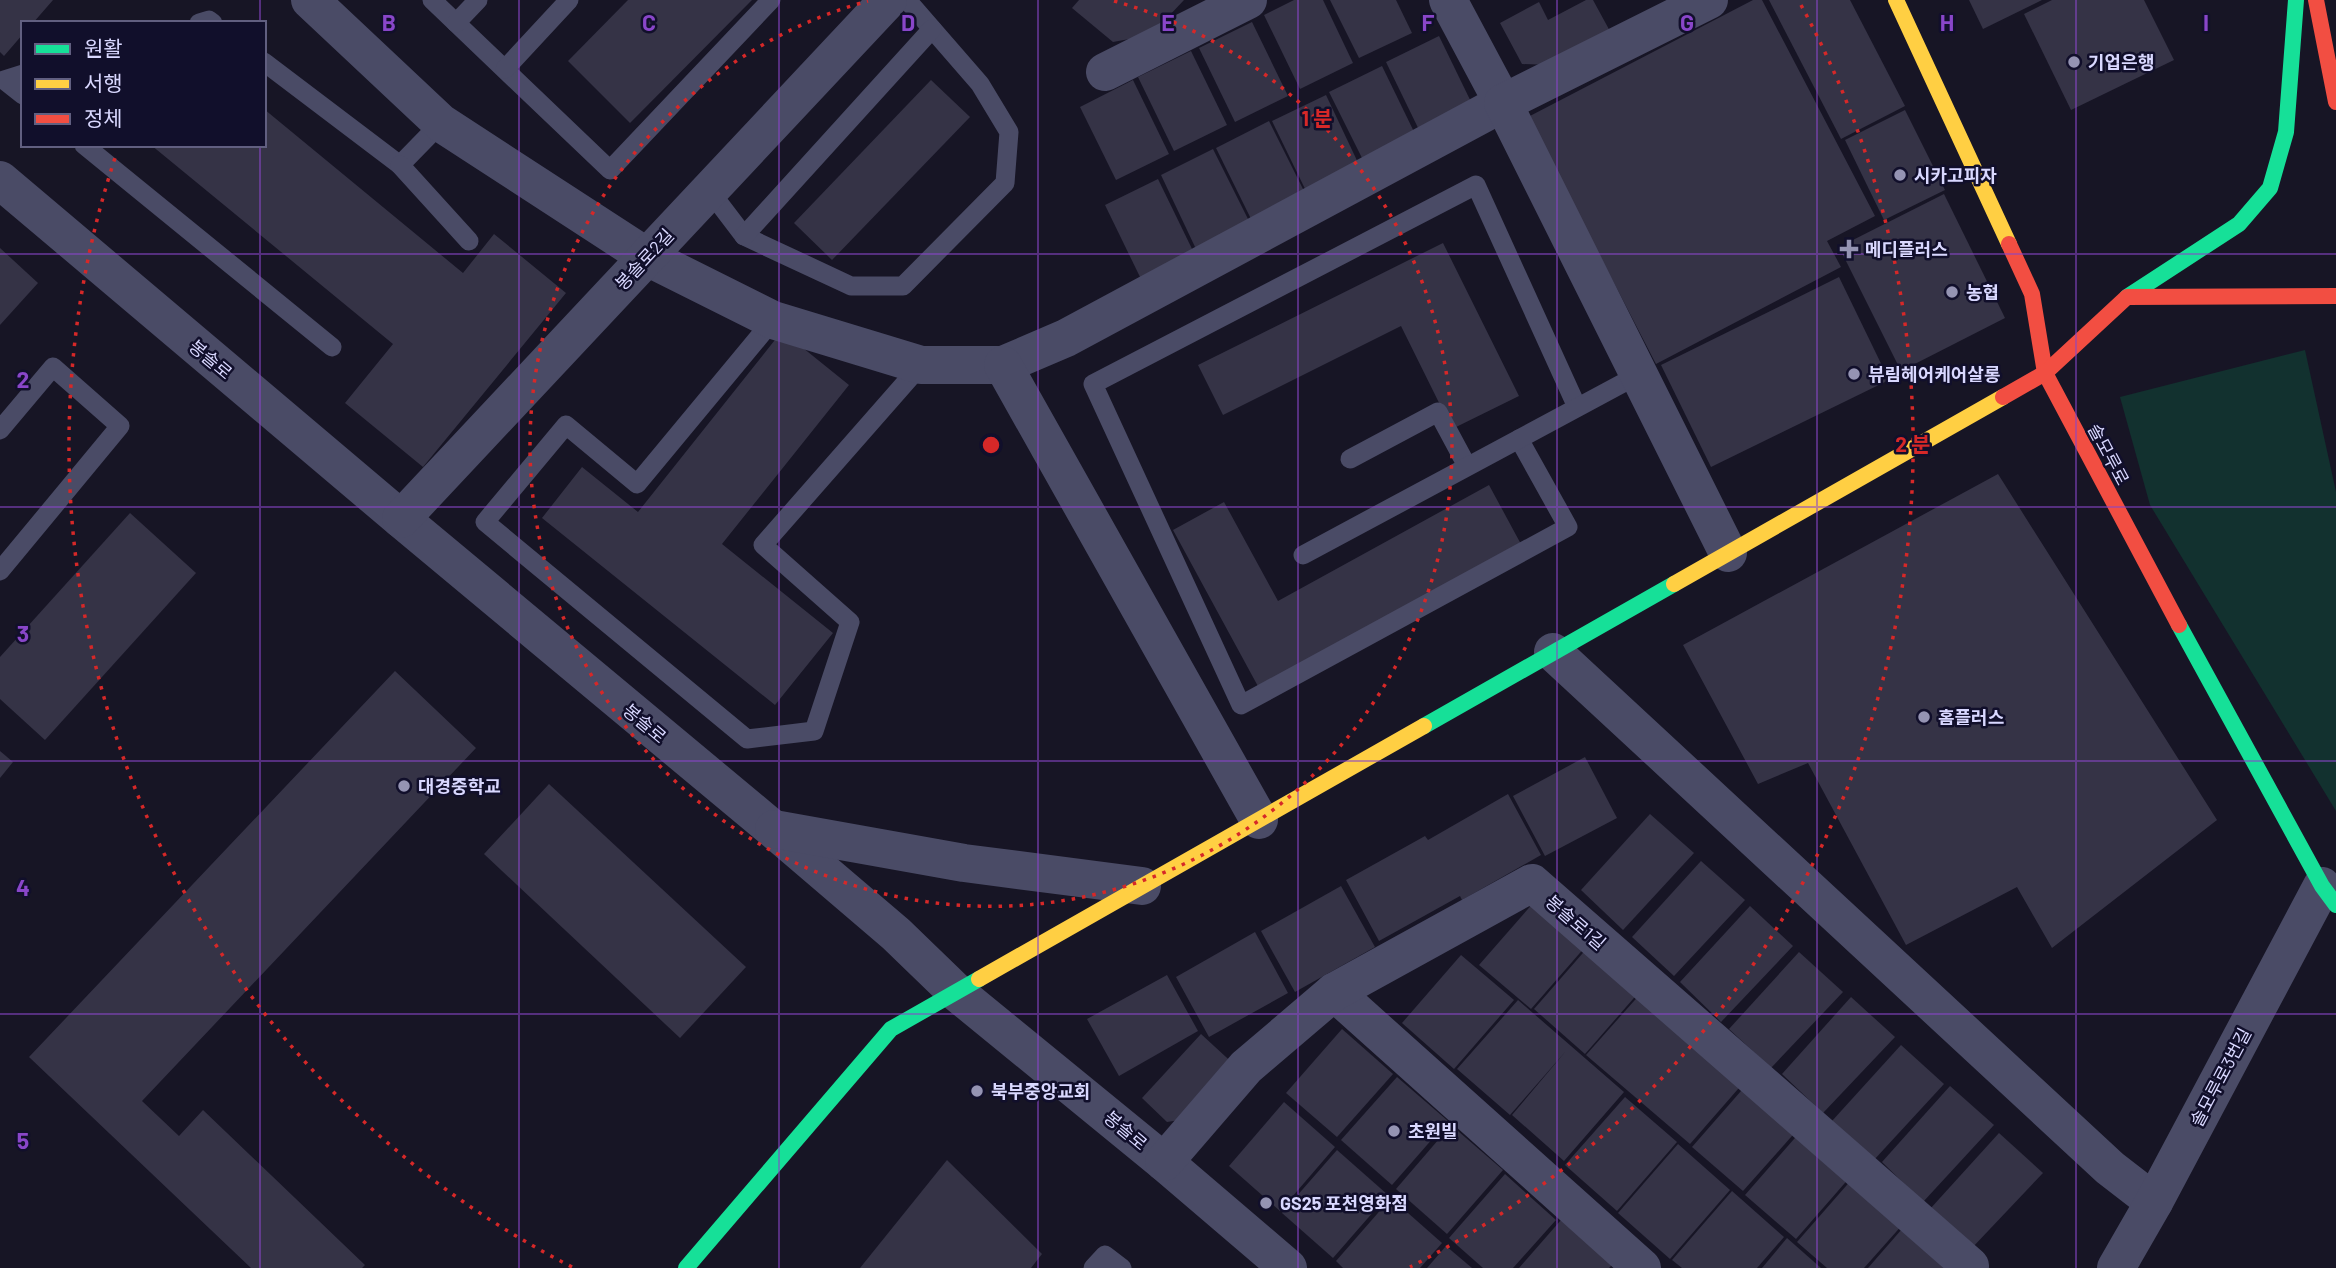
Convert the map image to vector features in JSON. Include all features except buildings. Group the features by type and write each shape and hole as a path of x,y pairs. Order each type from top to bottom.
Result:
{"street":[{"path":"310,0 441,123 647,257 773,320 921,365 1003,365 1066,338 1503,103 1709,0"},
{"name":"봉솔로2길","path":"401,519 888,0"},
{"path":"1105,72 1248,0"},
{"path":"1448,0 1503,103 1728,553"},
{"name":"솔모루로","path":"1896,0 2032,294 2045,373 2239,737 2329,895"},
{"path":"686,1268 891,1029 2045,373 2127,297 2239,224 2270,188 2286,132 2297,0"},
{"path":"2316,0 2336,102"},
{"name":"봉솔로","path":"0,180 773,829 896,934 956,992 1164,1162 1288,1268"},
{"path":"2127,297 2336,296"},
{"path":"1003,365 1259,820"},
{"path":"1553,652 2110,1168 2154,1202"},
{"path":"773,829 964,863 1142,886"},
{"name":"봉솔로1길","path":"1164,1162 1246,1067 1334,992 1532,883 1970,1266 1968,1268"},
{"name":"솔모루로3번길","path":"2116,1268 2329,895"},
{"path":"1334,992 1642,1268"}],"lane":[{"path":"432,0 610,170 771,0"},
{"path":"456,23 478,0"},
{"path":"505,69 569,0"},
{"path":"709,190 744,236 851,286 903,286 1005,183 1009,132 980,84 907,0"},
{"path":"744,236 932,29"},
{"path":"266,64 400,165 469,241"},
{"path":"21,75 4,80 21,93"},
{"path":"400,165 441,123"},
{"path":"86,147 332,347"},
{"path":"1519,439 1568,527 1241,705 1093,384 1476,185 1577,407"},
{"path":"773,320 637,484 566,425 485,522 747,739 814,731 850,622 763,545 921,365"},
{"path":"0,430 53,367 120,426 0,571"},
{"path":"1303,555 1638,375"},
{"path":"1350,459 1438,412 1467,467"},
{"path":"1093,1268 1105,1255 1122,1268"}],"green space":[{"path":"2305,350 2336,492 2336,811 2150,505 2120,397"}],"traffic: fast":[{"path":"2127,297 2239,224 2270,188 2286,132 2296,0"},
{"path":"1424,726 1674,584"},
{"path":"2179,625 2322,886 2336,905"},
{"path":"686,1268 891,1029 979,979"}],"traffic: slow":[{"path":"1896,0 2009,244"},
{"path":"1674,584 2003,397"},
{"path":"979,979 1424,726"}],"traffic: jam":[{"path":"2316,0 2336,102"},
{"path":"2009,244 2032,294 2045,373 2179,625"},
{"path":"2003,397 2045,373 2127,297 2336,296"}],"place":[{"name":"기업은행","path":"2074,62"},
{"name":"시카고피자","path":"1900,175"},
{"name":"메디플러스","path":"1849,249"},
{"name":"농협","path":"1952,292"},
{"name":"뷰림헤어케어살롱","path":"1854,374"},
{"name":"홈플러스","path":"1924,717"},
{"name":"대경중학교","path":"404,786"},
{"name":"북부중앙교회","path":"977,1091"},
{"name":"초원빌","path":"1394,1131"},
{"name":"GS25 포천영화점","path":"1266,1203"}]}
